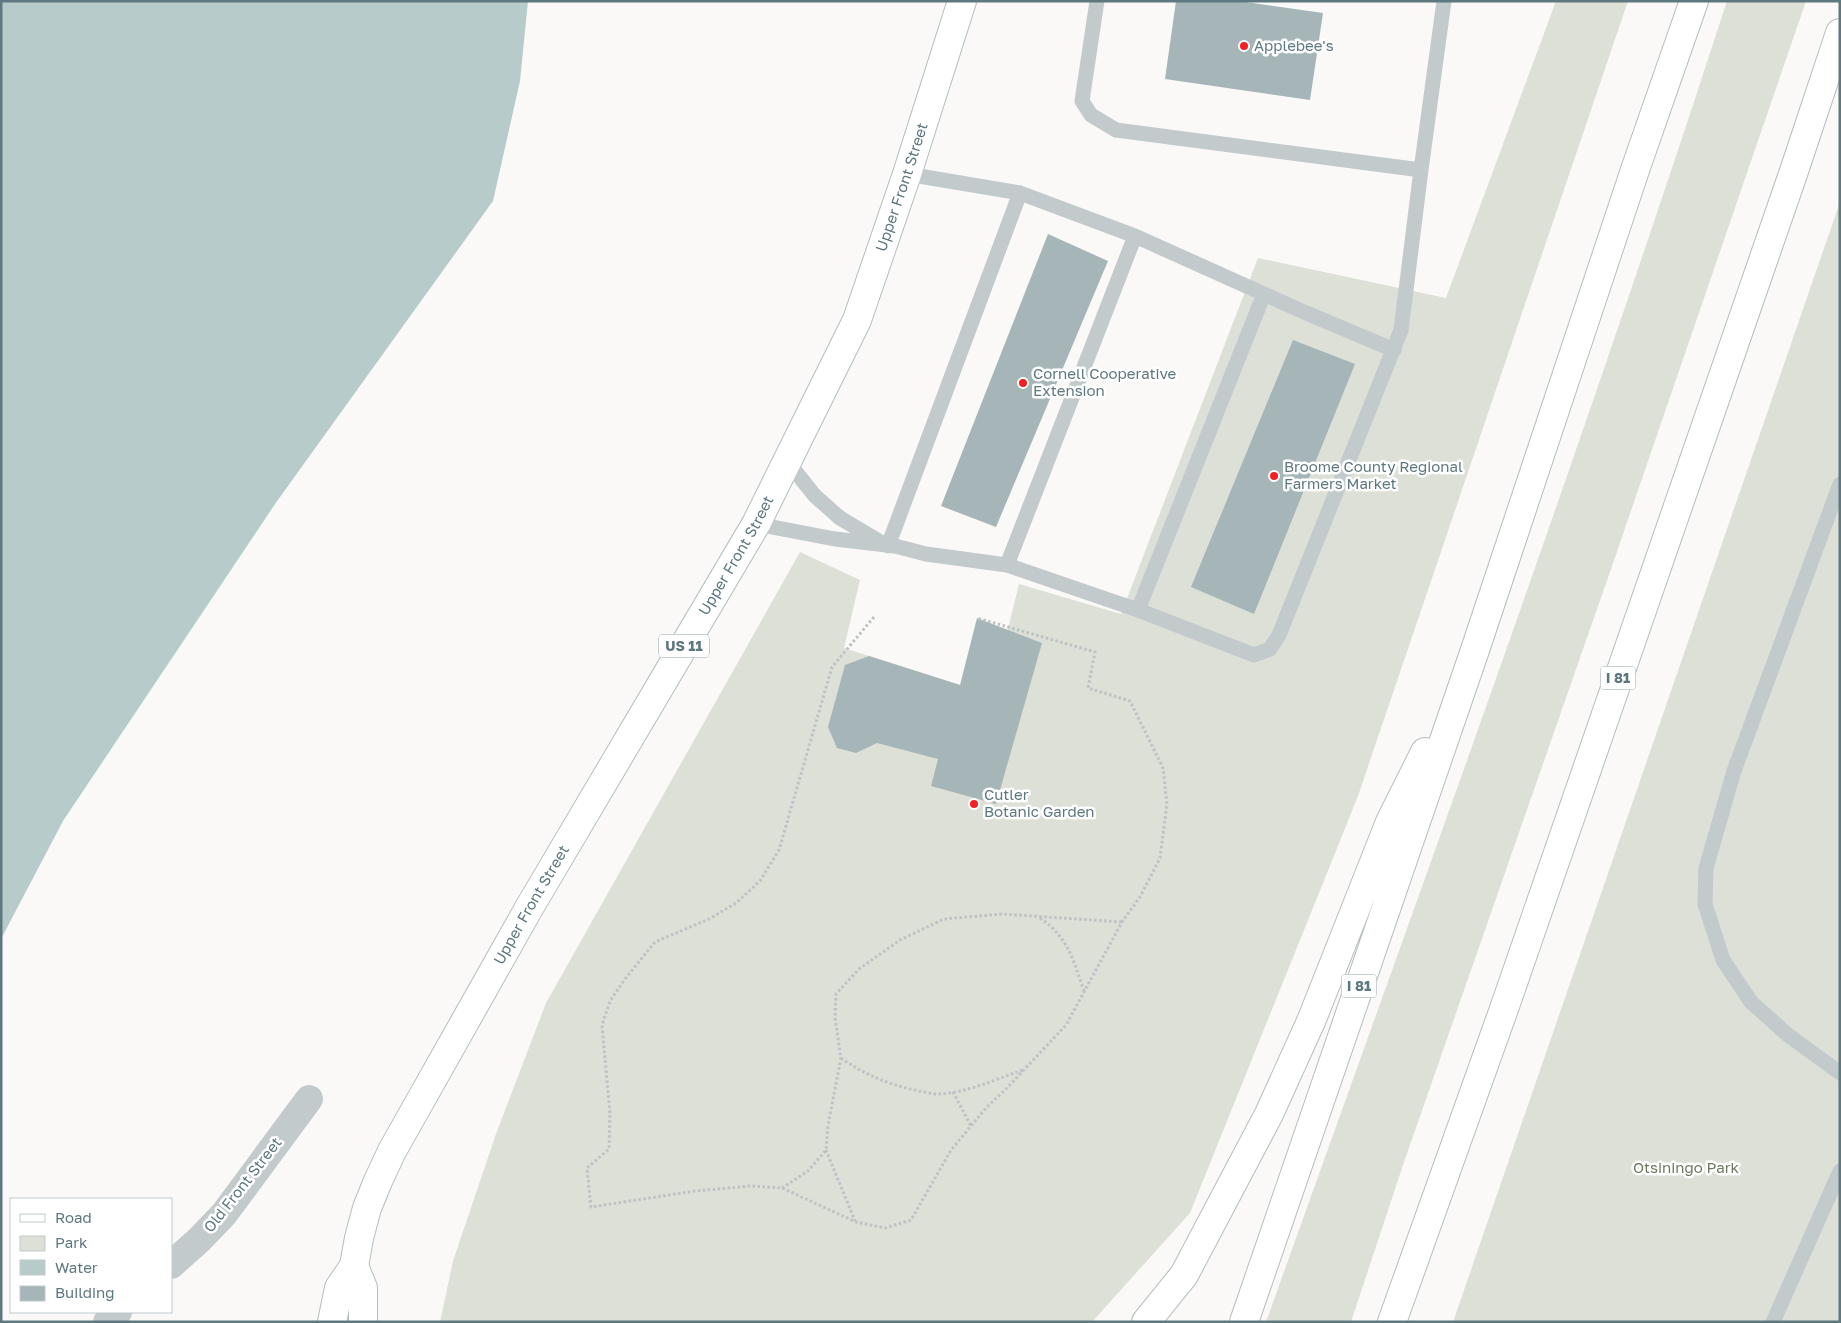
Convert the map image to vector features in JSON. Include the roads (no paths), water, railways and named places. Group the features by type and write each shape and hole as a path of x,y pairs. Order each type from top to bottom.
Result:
{"main road":[{"name":"Upper Front Street","path":"332,1322 339,1288 354,1266 367,1208 392,1151 529,908 756,524 857,320 907,174 962,1"},
{"name":"I 81","path":"1244,1322 1475,650 1633,177 1694,1"},
{"name":"I 81","path":"1392,1322 1505,1006 1840,33"},
{"path":"1146,1322 1184,1275 1269,1114 1312,1019 1390,822 1475,650"},
{"path":"354,1266 363,1288 363,1322"}],"street":[{"name":"Old Front Street","path":"172,1264 224,1214 309,1099"},
{"path":"107,1322 117,1313"}],"lane":[{"path":"1097,1 1082,102 1091,115 1116,130 1421,170"},
{"path":"756,524 836,539 895,546 926,554 1007,566 1138,610 1254,655 1270,649 1280,635 1401,330 1444,1"},
{"path":"907,174 1020,193 1135,236 1394,350"},
{"path":"888,546 1020,193"},
{"path":"1007,566 1135,236"},
{"path":"1138,610 1264,294"},
{"path":"787,461 815,496 840,518 888,546"},
{"path":"1840,484 1734,771 1706,868 1705,904 1723,960 1751,1002 1788,1035 1840,1073"},
{"path":"1773,1322 1840,1171"}],"water":[{"path":"1,1 528,1 520,81 493,201 275,504 63,821 1,939"}],"place":[{"name":"Applebee's","path":"1244,46"},
{"name":"Cornell Cooperative Extension","path":"1023,383"},
{"name":"Broome County Regional Farmers Market","path":"1274,476"},
{"name":"Cutler Botanic Garden","path":"974,804"}],"park label":[{"name":"Otsiningo Park","path":"1686,1168"}]}
